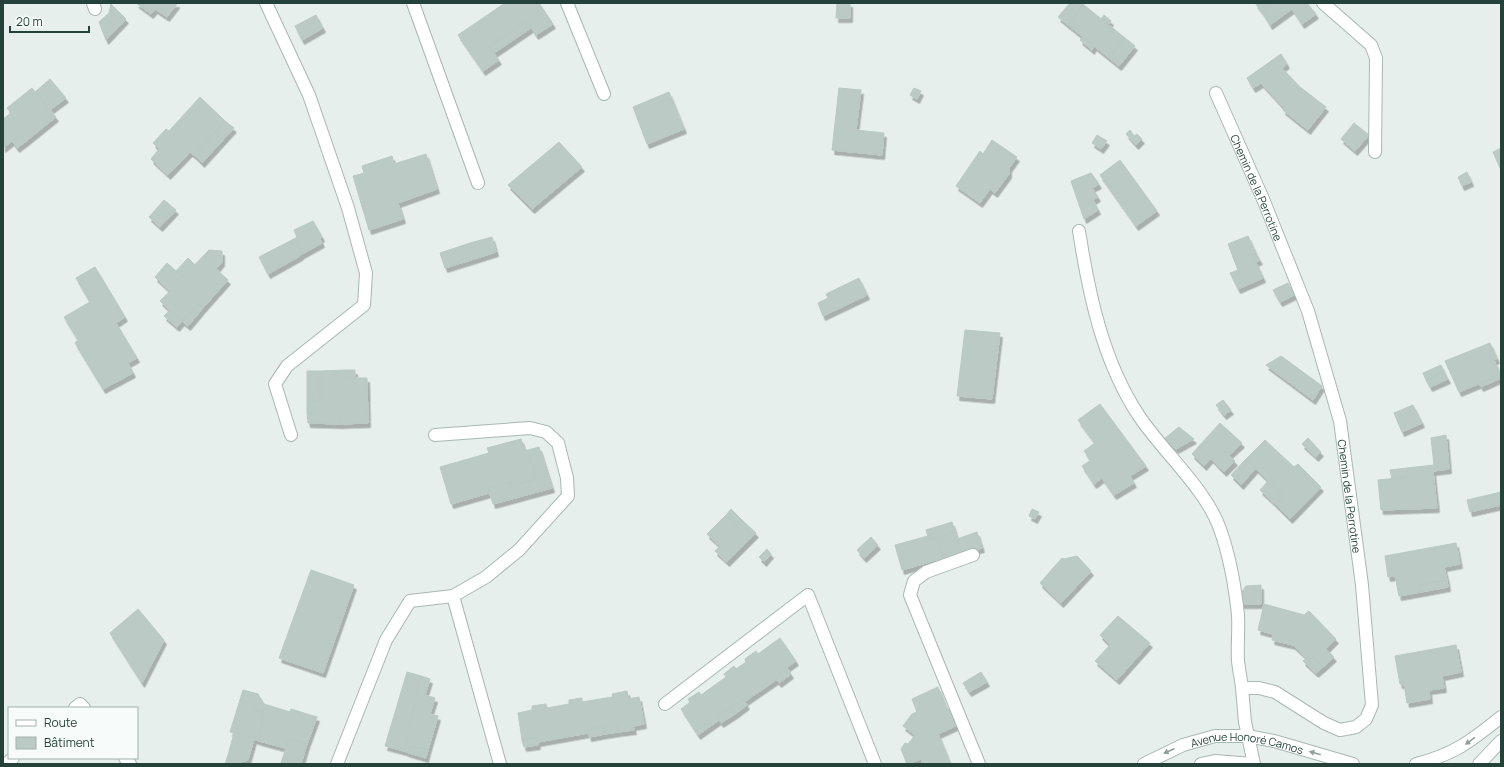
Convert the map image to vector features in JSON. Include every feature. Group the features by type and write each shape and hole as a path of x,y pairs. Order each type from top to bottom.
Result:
{"street":[{"path":"266,3 309,95 348,208 366,273 364,305 287,366 275,384 292,435"},
{"path":"413,3 478,183"},
{"path":"567,3 604,94"},
{"path":"1323,3 1371,46 1376,58 1375,152"},
{"name":"Chemin de la Perrotine","path":"1216,93 1263,199 1308,311 1340,421 1362,585 1372,705 1366,719 1356,727 1340,730 1275,692 1259,688 1242,688"},
{"path":"1080,231 1087,283 1096,317 1119,381 1139,416 1211,511 1220,529 1231,569 1238,616 1238,661 1247,736 1254,764"},
{"path":"337,764 386,640 410,601 453,596 486,577 519,550 568,496 567,478 558,443 546,432 530,428 435,435"},
{"path":"973,555 926,572 914,581 910,595 979,764"},
{"path":"664,704 808,595 875,764"},
{"path":"453,596 500,764"},
{"path":"1416,764 1440,758 1468,743 1501,717"},
{"name":"Avenue Honoré Camos","path":"1144,764 1151,759 1183,745 1215,736 1247,736 1274,740 1353,764"},
{"path":"1479,764 1501,741"},
{"name":"Avenue Honoré Camos","path":"1201,764 1215,761 1254,764"}],"building":[{"path":"136,3 177,4 167,17 155,9 151,14"},
{"path":"505,3 539,3 553,24 536,35 527,21 489,47 499,60 483,71 458,35"},
{"path":"837,3 850,3 850,18 836,18"},
{"path":"1070,3 1081,3 1084,5 1068,25 1058,17"},
{"path":"1255,3 1261,3 1266,9 1262,12"},
{"path":"1261,3 1307,3 1316,14 1302,24 1292,9 1270,25 1262,12 1266,9"},
{"path":"111,4 126,19 106,40 99,22 109,13"},
{"path":"1084,5 1125,38 1109,58 1068,25"},
{"path":"316,15 323,28 302,40 295,26"},
{"path":"1104,15 1111,21 1108,25 1101,19"},
{"path":"527,21 531,28 494,53 489,47"},
{"path":"1083,37 1094,46 1092,50 1080,40"},
{"path":"1125,38 1135,46 1119,66 1109,58"},
{"path":"1281,54 1287,64 1282,68 1300,87 1326,107 1308,130 1283,110 1284,108 1261,83 1253,88 1247,78"},
{"path":"50,79 66,98 50,110 35,92"},
{"path":"32,88 56,117 25,142 20,135 3,148 3,119 11,113 7,108"},
{"path":"839,88 861,90 856,130 884,133 882,155 832,150"},
{"path":"914,88 921,91 917,99 910,95"},
{"path":"669,92 684,129 647,144 633,107"},
{"path":"200,97 225,121 194,155 190,152 168,175 151,159 159,149 153,143 166,129 169,131"},
{"path":"225,121 234,128 202,163 194,155"},
{"path":"1354,123 1369,135 1355,151 1341,139"},
{"path":"1130,130 1134,136 1137,134 1142,139 1136,145 1126,134"},
{"path":"20,135 25,142 17,148 12,141"},
{"path":"1097,135 1107,141 1101,149 1092,143"},
{"path":"992,140 1017,157 1009,168 1009,174 995,193 990,189 980,203 956,186 980,151 983,154"},
{"path":"559,142 582,167 532,209 508,185"},
{"path":"1501,148 1501,170 1493,152"},
{"path":"426,154 437,189 398,203 403,219 369,230 353,176 364,173 362,166 392,156 394,164"},
{"path":"1120,160 1157,211 1136,226 1100,175"},
{"path":"1467,172 1471,182 1462,186 1458,177"},
{"path":"1091,173 1099,184 1092,188 1098,197 1093,200 1098,210 1084,219 1071,181"},
{"path":"164,200 176,210 160,227 149,217"},
{"path":"313,221 322,237 320,239 322,243 302,254 294,239 297,237 294,230"},
{"path":"1248,236 1256,254 1253,256 1263,278 1238,289 1230,273 1238,270 1228,244"},
{"path":"492,237 496,252 474,259 470,243"},
{"path":"294,239 302,254 268,274 259,257"},
{"path":"470,243 474,259 445,268 440,253"},
{"path":"209,250 222,251 222,262 216,269 228,280 203,308 198,304 182,321 160,301 170,291 155,277 167,263 183,277"},
{"path":"1256,254 1260,260 1256,262 1253,256"},
{"path":"188,258 195,265 183,277 176,271"},
{"path":"95,267 125,317 116,323 137,358 128,363 133,373 103,389 75,343 78,340 64,317 90,302 76,278"},
{"path":"859,278 867,295 823,316 818,303 828,298 826,294"},
{"path":"1288,283 1294,295 1280,302 1273,290"},
{"path":"198,304 203,308 188,326 182,321"},
{"path":"170,310 182,321 177,327 164,316"},
{"path":"965,330 1000,333 992,399 957,396"},
{"path":"1490,343 1497,359 1494,360 1500,375 1459,392 1445,361"},
{"path":"1281,356 1322,386 1313,400 1266,365"},
{"path":"1441,365 1444,372 1426,380 1423,373"},
{"path":"346,370 346,378 367,378 368,423 340,424 340,413 307,413 307,400 320,401 320,371"},
{"path":"346,370 355,370 355,378 346,378"},
{"path":"307,371 320,371 320,401 307,400"},
{"path":"1444,372 1448,379 1430,387 1426,380"},
{"path":"1500,375 1501,378 1481,387 1479,383"},
{"path":"1223,400 1231,410 1224,415 1216,405"},
{"path":"1100,404 1146,466 1130,476 1134,483 1114,495 1102,478 1094,484 1082,466 1091,460 1084,451 1095,443 1078,420"},
{"path":"1413,405 1422,423 1402,432 1394,413"},
{"path":"307,413 340,413 340,424 308,423"},
{"path":"1220,423 1242,443 1229,455 1235,461 1224,472 1199,446"},
{"path":"1179,427 1194,439 1176,449 1164,439"},
{"path":"1446,435 1449,469 1433,471 1437,508 1381,510 1378,480 1408,477 1407,468 1434,465 1431,438"},
{"path":"1308,438 1321,452 1316,457 1302,444"},
{"path":"521,439 525,451 528,450 536,479 511,486 510,482 488,488 489,493 451,504 440,467 489,453 487,448"},
{"path":"1265,440 1294,467 1298,464 1321,487 1290,519 1275,504 1283,495 1246,459"},
{"path":"1199,446 1211,458 1204,466 1192,454"},
{"path":"539,447 552,488 493,504 488,488 510,482 511,486 536,479 528,450"},
{"path":"1246,459 1256,468 1241,485 1231,475"},
{"path":"1407,468 1408,477 1392,479 1390,470"},
{"path":"1268,481 1283,495 1275,504 1260,490"},
{"path":"1501,492 1501,505 1470,512 1467,500"},
{"path":"731,509 743,521 738,526 726,515"},
{"path":"1032,509 1039,512 1035,519 1029,516"},
{"path":"726,515 738,526 743,521 756,533 727,562 715,551 720,546 707,534"},
{"path":"952,522 955,532 929,540 926,530"},
{"path":"955,532 962,553 943,558 937,538"},
{"path":"977,532 982,548 962,553 957,539"},
{"path":"928,536 929,540 937,538 943,558 902,570 895,545"},
{"path":"871,537 878,545 864,558 857,550"},
{"path":"1456,543 1460,564 1444,567 1447,580 1420,585 1421,592 1399,596 1395,576 1388,577 1385,556"},
{"path":"767,549 771,554 764,562 759,557"},
{"path":"1077,556 1091,571 1061,603 1040,583 1062,558 1064,559"},
{"path":"311,570 354,585 323,673 279,658"},
{"path":"1447,580 1448,587 1421,592 1420,585"},
{"path":"1261,585 1261,604 1241,604 1241,593 1246,586"},
{"path":"1264,604 1304,615 1309,611 1336,639 1326,649 1334,657 1323,667 1310,655 1307,658 1293,645 1272,640 1273,634 1258,630"},
{"path":"138,609 164,640 142,683 110,633"},
{"path":"1118,616 1150,643 1117,680 1095,661 1110,645 1100,635"},
{"path":"780,638 796,661 774,677 776,680 744,702 743,699 717,717 719,720 698,735 681,709 690,702 688,699 699,692 701,695 726,677 724,674 734,666 736,669 746,662 745,659 756,651 758,654"},
{"path":"1456,645 1461,672 1442,676 1444,688 1429,690 1430,699 1407,703 1404,684 1400,684 1395,656"},
{"path":"1310,655 1323,667 1316,673 1303,661"},
{"path":"787,668 791,674 779,683 774,677"},
{"path":"407,672 421,676 404,751 385,746"},
{"path":"981,672 987,682 969,692 963,683"},
{"path":"421,676 430,679 425,695 435,698 430,714 438,716 428,750 411,746 409,753 404,751"},
{"path":"938,687 947,710 954,707 960,724 938,734 950,763 923,764 921,759 907,764 901,749 905,743 908,744 915,735 903,726 912,714 917,712 912,699"},
{"path":"243,690 258,694 253,710 263,713 259,741 254,739 248,760 233,764 228,755 234,733 230,732"},
{"path":"627,691 628,699 639,697 644,724 633,726 634,730 618,732 617,724 588,729 588,733 538,742 537,737 522,740 518,713 532,710 532,706 546,704 547,708 569,704 569,700 582,698 582,702 613,697 612,694"},
{"path":"258,694 264,704 263,713 253,710"},
{"path":"743,699 747,705 735,714 731,708"},
{"path":"264,704 290,712 291,709 317,717 307,744 289,739 285,748 259,741"},
{"path":"731,708 735,714 721,723 717,717"},
{"path":"617,724 618,732 605,734 603,727"},
{"path":"603,727 605,734 589,737 588,729"},
{"path":"537,737 538,745 524,747 522,740"},
{"path":"289,739 307,744 301,764 281,763"},
{"path":"411,746 428,750 426,758 409,753"},
{"path":"228,755 233,764 225,764"}]}
